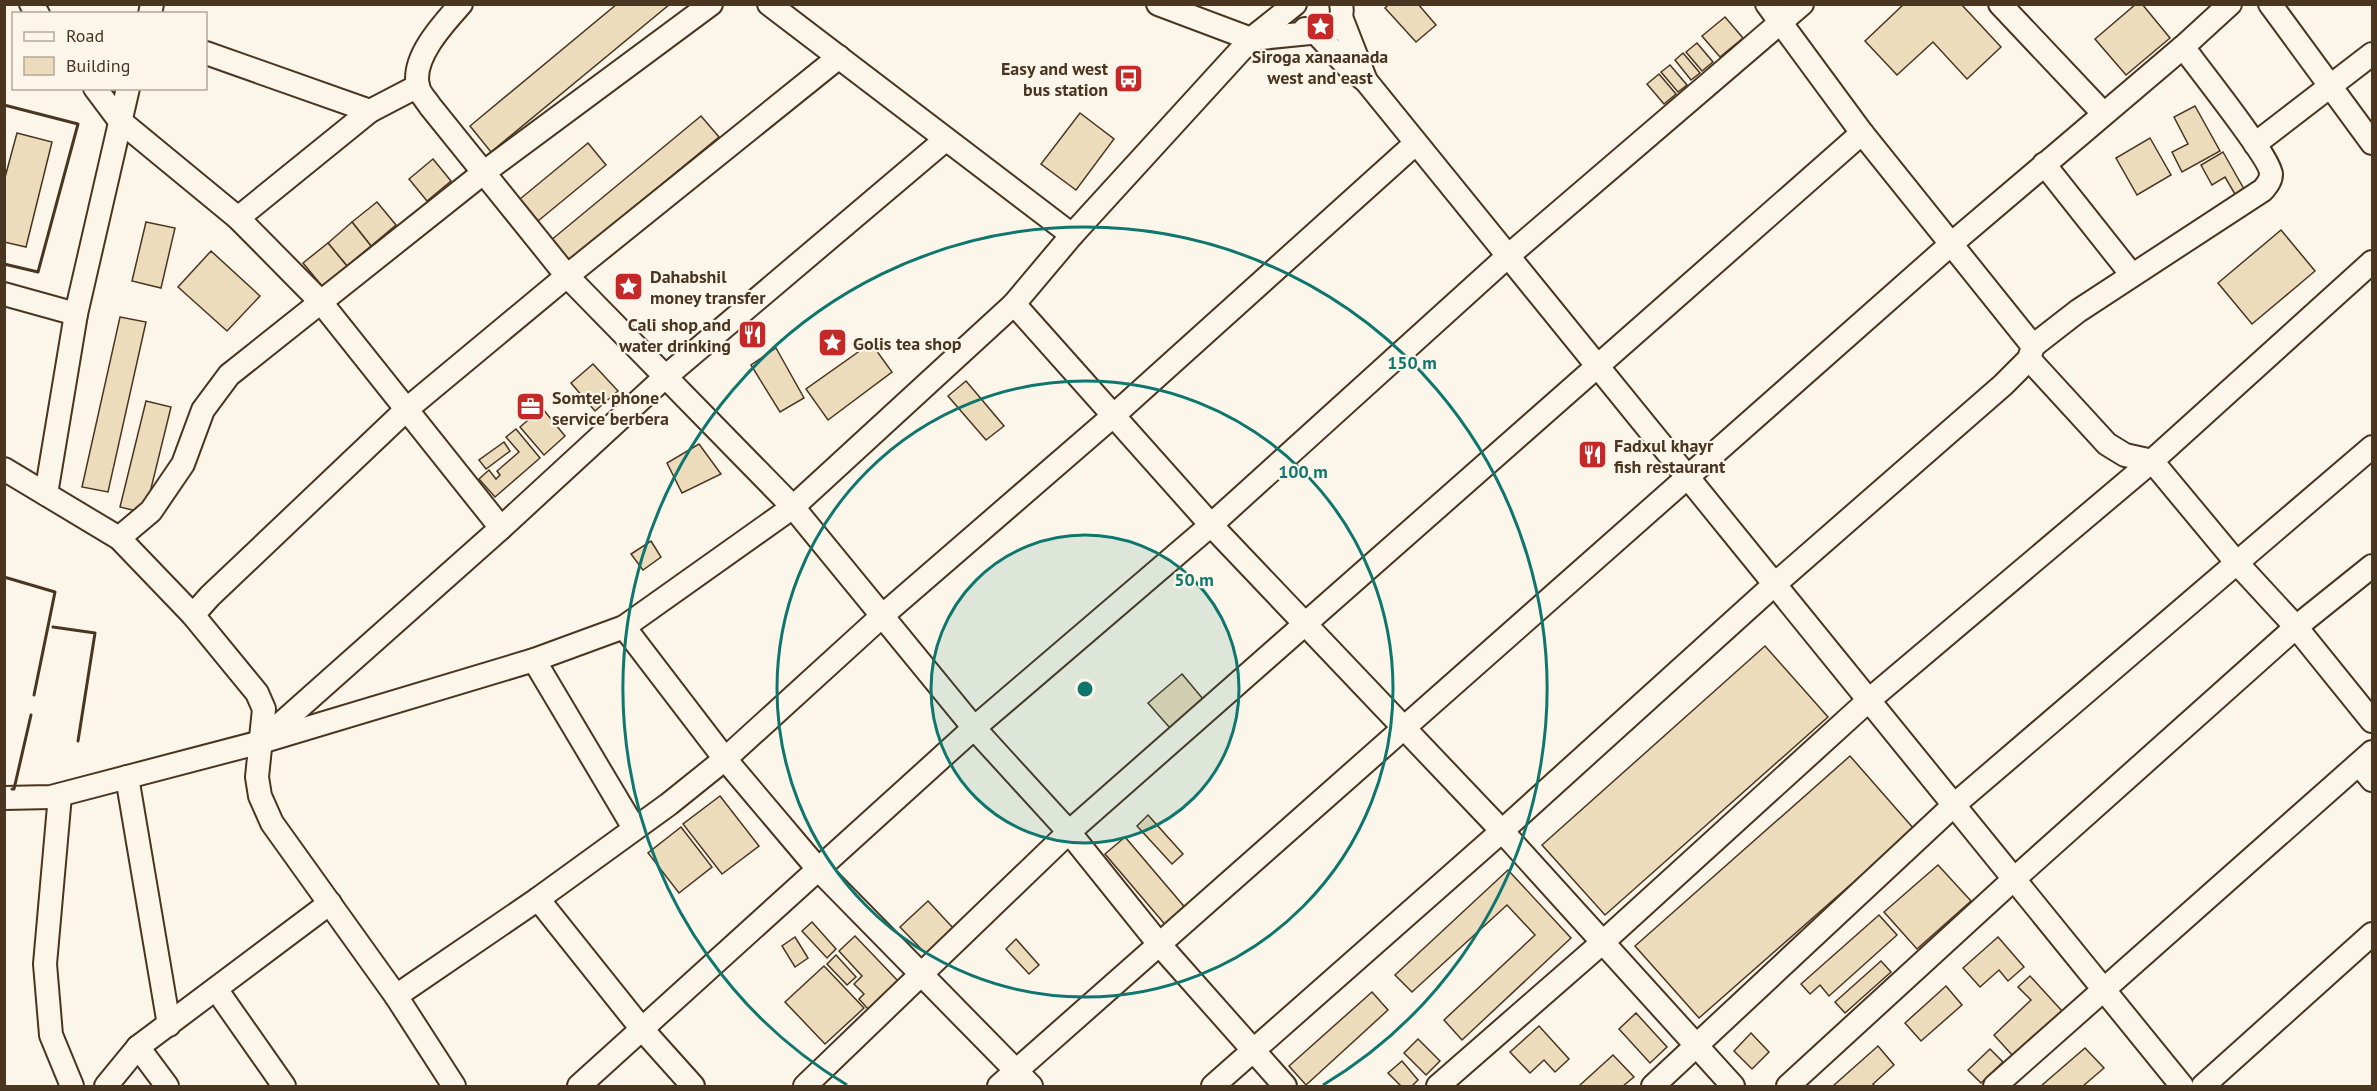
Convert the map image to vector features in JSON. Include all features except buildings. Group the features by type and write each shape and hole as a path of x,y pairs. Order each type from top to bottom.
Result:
{"street":[{"path":"461,4 440,27 424,53 419,70 418,86 437,115 567,276 664,378 793,507 974,728 1069,832 1159,944 1286,1086"},
{"path":"119,538 151,511 183,464 203,410 229,375 483,173 711,4"},
{"path":"769,4 1072,235"},
{"path":"1158,4 1251,39 1330,32 1339,23 1341,11"},
{"path":"4,798 51,797 261,742 534,660 624,627 793,507 1014,304 1072,235 1251,39 1297,4"},
{"path":"1297,4 1299,23 1314,33 1348,68 1366,81 2182,1086"},
{"path":"1767,4 1862,133 2031,352 2107,444 2125,454 2152,461 2236,562 2296,627 2373,721"},
{"path":"579,1086 974,728 1210,525 1508,256 1802,4"},
{"path":"2000,4 2103,114"},
{"path":"999,1086 1024,1079 1159,944 1404,730 1950,245 2183,47 2230,4"},
{"path":"2270,4 2373,142"},
{"path":"1341,11 1366,81"},
{"path":"1213,1086 1502,831 1775,584 2003,385 2031,352 2078,311 2263,190 2270,181 2271,172 2255,144 2183,47"},
{"path":"207,53 370,111"},
{"path":"2255,144 2373,54"},
{"path":"194,615 210,596 407,410 567,276 839,57"},
{"path":"238,218 370,111 418,86"},
{"path":"96,90 119,120 238,218 320,301 501,528"},
{"path":"46,494 76,314 127,90"},
{"path":"805,1086 1069,832 1862,133"},
{"path":"261,742 501,528 664,378 945,140"},
{"path":"396,996 538,899 669,804 725,759 882,616 1113,416 1416,143"},
{"path":"2044,164 2132,276"},
{"path":"1438,1086 1603,942 1869,700 2152,461 2373,262"},
{"path":"4,294 76,314"},
{"path":"1014,304 1210,525 1502,831 1696,1048 1733,1086"},
{"path":"1653,1086 1954,805 2373,447"},
{"path":"4,469 119,538 194,615 257,693 264,709 257,777 260,796 272,823 396,996 454,1086"},
{"path":"1788,1086 2014,879 2296,627 2373,566"},
{"path":"624,627 725,759 818,869 1024,1079"},
{"path":"534,660 634,828"},
{"path":"1995,1086 2368,765"},
{"path":"127,777 169,1025"},
{"path":"60,795 45,964 51,1035 72,1086"},
{"path":"538,899 641,1028 693,1086"},
{"path":"106,1086 138,1047 330,903"},
{"path":"2203,1086 2373,934"},
{"path":"216,988 284,1086"},
{"path":"138,1047 166,1086"}],"wall":[{"path":"4,105 78,124 38,272 4,264"},
{"path":"4,577 55,592 34,695"},
{"path":"53,627 95,633 78,741"},
{"path":"12,789 14,789 31,715"}],"place":[{"name":"Siroga xanaanada west and east","path":"1320,27"},
{"name":"Easy and west bus station","path":"1129,78"},
{"name":"Dahabshil money transfer","path":"629,286"},
{"name":"Cali shop and water drinking","path":"752,334"},
{"name":"Golis tea shop","path":"832,343"},
{"name":"Somtel phone service berbera","path":"531,407"},
{"name":"Fadxul khayr fish restaurant","path":"1593,455"}]}
